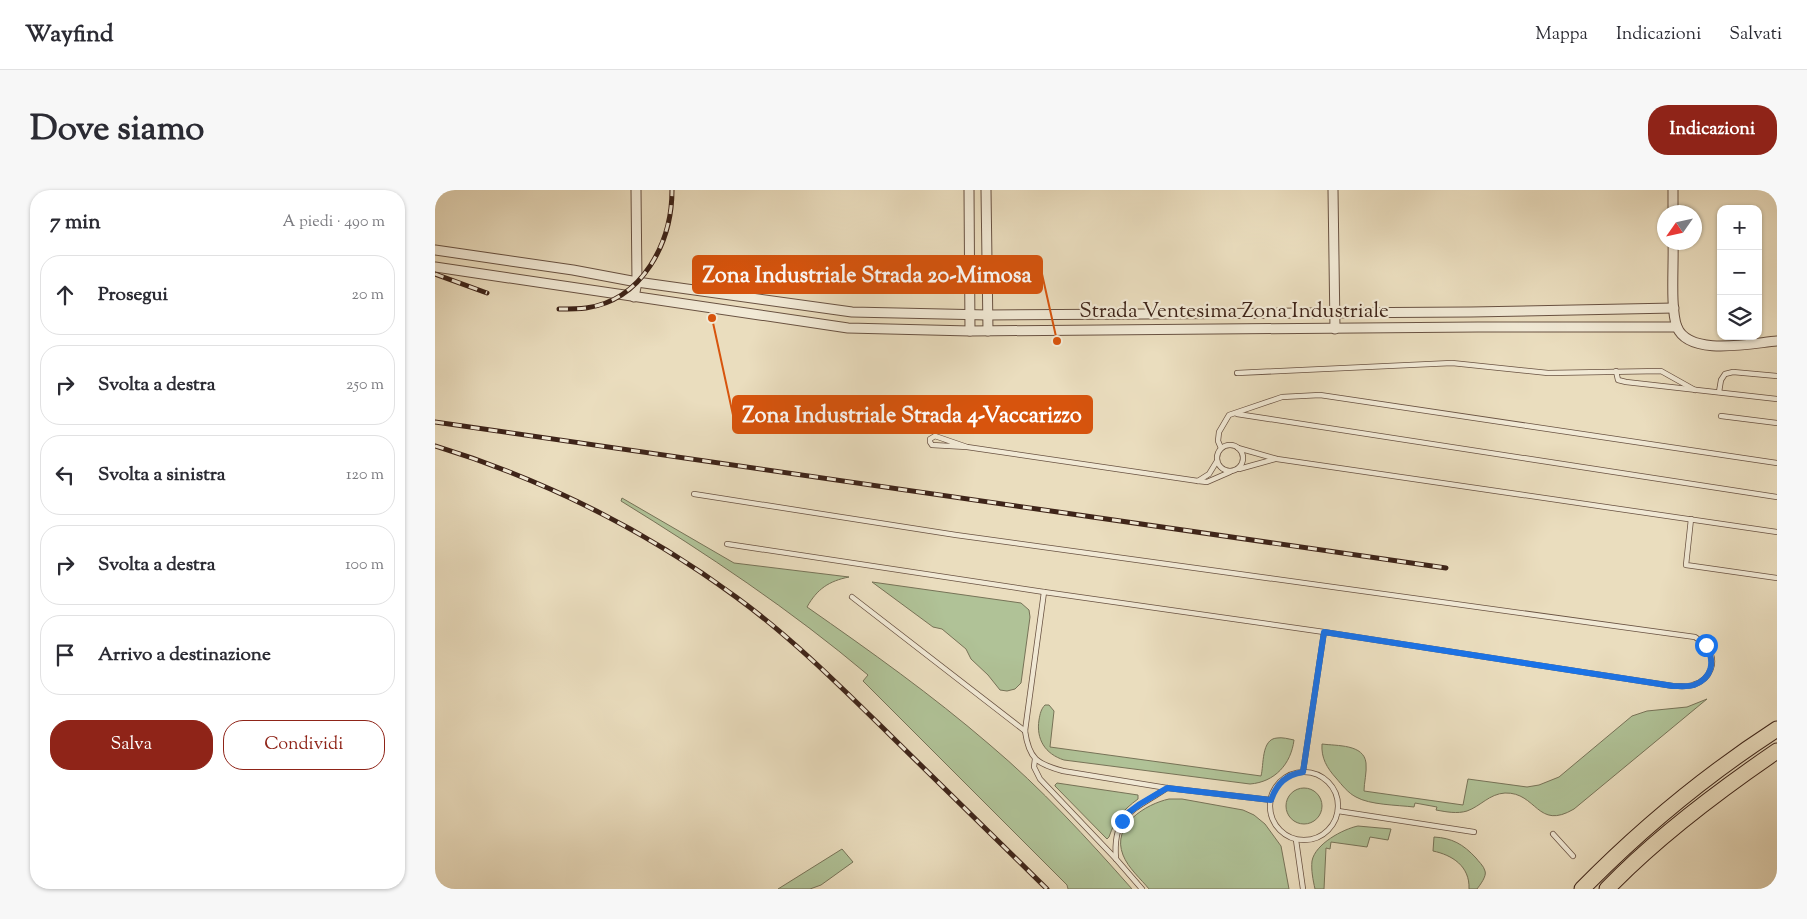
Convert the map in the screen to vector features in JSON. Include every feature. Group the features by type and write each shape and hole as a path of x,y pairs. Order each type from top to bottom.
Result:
{"highway":[{"path":"1582,889 1665,812 1717,771 1776,730"},
{"path":"1607,889 1621,874 1676,826 1777,751"}],"street":[{"path":"634,297 637,282 636,190"},
{"path":"969,190 970,331"},
{"path":"986,190 988,331"},
{"path":"1333,190 1335,329"},
{"path":"1673,190 1673,205"},
{"name":"Strada Ventesima Zona Industriale","path":"435,250 573,270 637,282 852,312 988,315 1471,312 1674,308"},
{"path":"1673,250 1674,308 1677,327 1690,341 1703,346 1777,341"},
{"path":"970,264 987,265"},
{"path":"535,282 537,265"},
{"name":"Strada Ventesima Zona Industriale","path":"435,267 848,328 988,331 1677,327"},
{"path":"570,287 573,270"},
{"path":"762,316 763,299"},
{"path":"1067,314 1067,330"},
{"path":"1143,314 1143,330"}],"lane":[{"path":"1237,373 1452,362 1548,373 1661,371 1695,390"},
{"path":"1616,371 1618,380 1626,382 1777,399"},
{"path":"1719,392 1721,380 1725,374 1733,372 1777,376"},
{"path":"1221,448 1218,441 1219,432 1229,415 1282,397 1320,395 1777,463"},
{"path":"1236,414 1777,498"},
{"path":"1721,416 1777,423"},
{"path":"967,448 935,436 929,442 937,446 967,448 1207,482 1238,469 1277,459"},
{"path":"1198,481 1209,474 1217,461 1221,448 1229,445 1277,459 1777,532"},
{"path":"1238,448 1241,451 1243,461 1238,469"},
{"path":"1217,461 1221,469 1230,472"},
{"path":"694,494 956,535 1695,637 1706,645 1711,654 1712,668 1706,678 1692,685 1673,686 1324,632 727,544"},
{"path":"1691,518 1686,565 1777,578"},
{"path":"1044,592 1025,731 1028,748 1035,759 1047,767 1063,771 1167,788 1271,800"},
{"path":"852,597 1025,731"},
{"path":"1303,772 1324,632"},
{"path":"1035,759 1034,767 1040,779 1142,889"},
{"path":"1303,772 1315,774 1325,779 1333,788 1338,799 1338,811 1333,824 1324,834 1310,840 1296,840 1285,834 1275,825 1271,813 1271,800 1275,789 1282,780 1292,774 1303,772"},
{"path":"1116,859 1115,844 1122,821 1128,813 1140,804 1167,788"},
{"path":"1338,811 1474,832"},
{"path":"1553,834 1573,856"},
{"path":"1296,840 1303,889"}],"green space":[{"path":"622,498 734,563 849,577 824,587 815,595 807,607 923,691 990,745 1063,814 1132,889 1068,889 1067,885 863,681 868,675 779,605 717,562 621,501"},
{"path":"872,582 1021,603 1029,610 1030,617 1021,683 1015,689 1000,690 971,659 966,649 942,629 933,627"},
{"path":"1707,699 1574,809 1562,815 1552,816 1544,813 1524,798 1516,794 1505,793 1494,796 1472,809 1459,812 1436,810 1437,807 1415,803 1414,807 1369,802 1356,797 1345,789 1330,770 1323,754 1322,744 1349,747 1360,752 1366,763 1364,791 1463,805 1468,779 1527,787 1539,785 1559,777 1632,716 1647,711 1687,707"},
{"path":"1045,705 1049,705 1054,711 1050,747 1261,776 1264,753 1268,743 1272,739 1279,738 1294,740 1289,757 1274,776 1259,783 1250,784 1064,760 1052,754 1043,745 1038,727 1041,712"},
{"path":"1057,783 1138,795 1138,799 1120,815 1107,839 1055,786"},
{"path":"1304,788 1316,794 1322,806 1316,818 1304,824 1292,818 1286,806 1292,794"},
{"path":"1169,799 1182,799 1243,810 1254,815 1265,824 1281,846 1289,889 1149,889 1125,860 1121,844 1122,834 1126,825 1141,811"},
{"path":"1358,826 1391,829 1388,840 1370,837 1367,847 1331,842 1330,849 1326,848 1324,889 1315,889 1312,861 1318,849 1330,838"},
{"path":"1434,837 1457,843 1481,864 1485,875 1477,889 1469,889 1469,881 1459,863 1447,855 1433,851"},
{"path":"842,849 853,862 821,885 810,889 778,889"}],"railway":[{"path":"559,309 586,308 606,303 623,294 638,281 650,266 660,248 671,210 672,190"},
{"path":"435,274 487,293"},
{"path":"435,422 1446,568"},
{"path":"435,446 515,474 592,509 666,550 736,597 776,628 833,679 1047,889"}],"place":[{"name":"Zona Industriale Strada 4-Vaccarizzo","path":"712,318"},
{"name":"Zona Industriale Strada 20-Mimosa","path":"1057,341"}],"route":[{"path":"1122,821 1128,813 1140,804 1167,788 1271,800 1275,789 1282,780 1292,774 1303,772 1324,632 1673,686 1692,685 1706,678 1712,668 1711,654 1706,645"}]}
